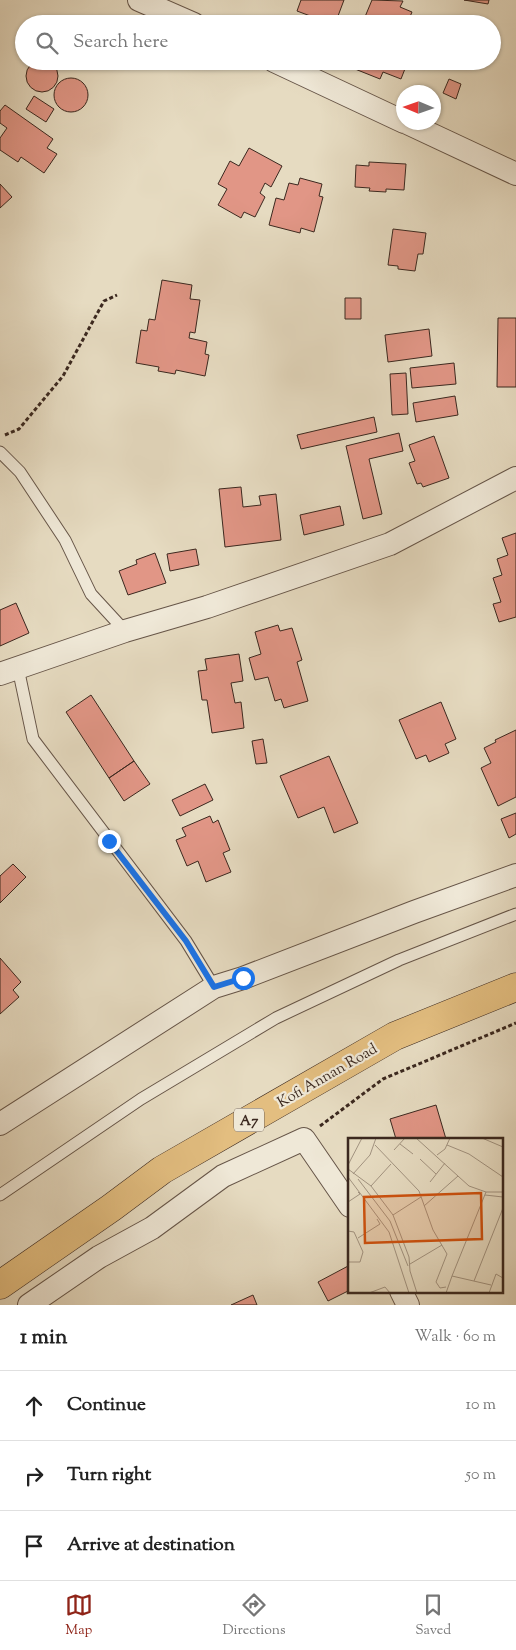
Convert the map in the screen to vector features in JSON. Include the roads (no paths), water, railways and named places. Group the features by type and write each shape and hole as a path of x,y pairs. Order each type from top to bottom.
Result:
{"main road":[{"name":"Kofi Annan Road","path":"0,1285 170,1165 395,1036 516,987"}],"street":[{"path":"139,0 173,15"},
{"path":"293,70 396,118"},
{"path":"421,130 516,174"},
{"path":"9,671 125,631 207,607 390,544 516,478"},
{"path":"0,1124 214,987 243,978 516,875"},
{"path":"30,1305 99,1257 152,1228 223,1176 304,1138 348,1203"},
{"path":"401,1292 408,1305"}],"lane":[{"path":"0,452 20,472 65,540 91,594 125,631"},
{"path":"9,671 33,739 186,941 214,987"},
{"path":"0,1195 141,1099 276,1018 399,960 516,914"}]}
